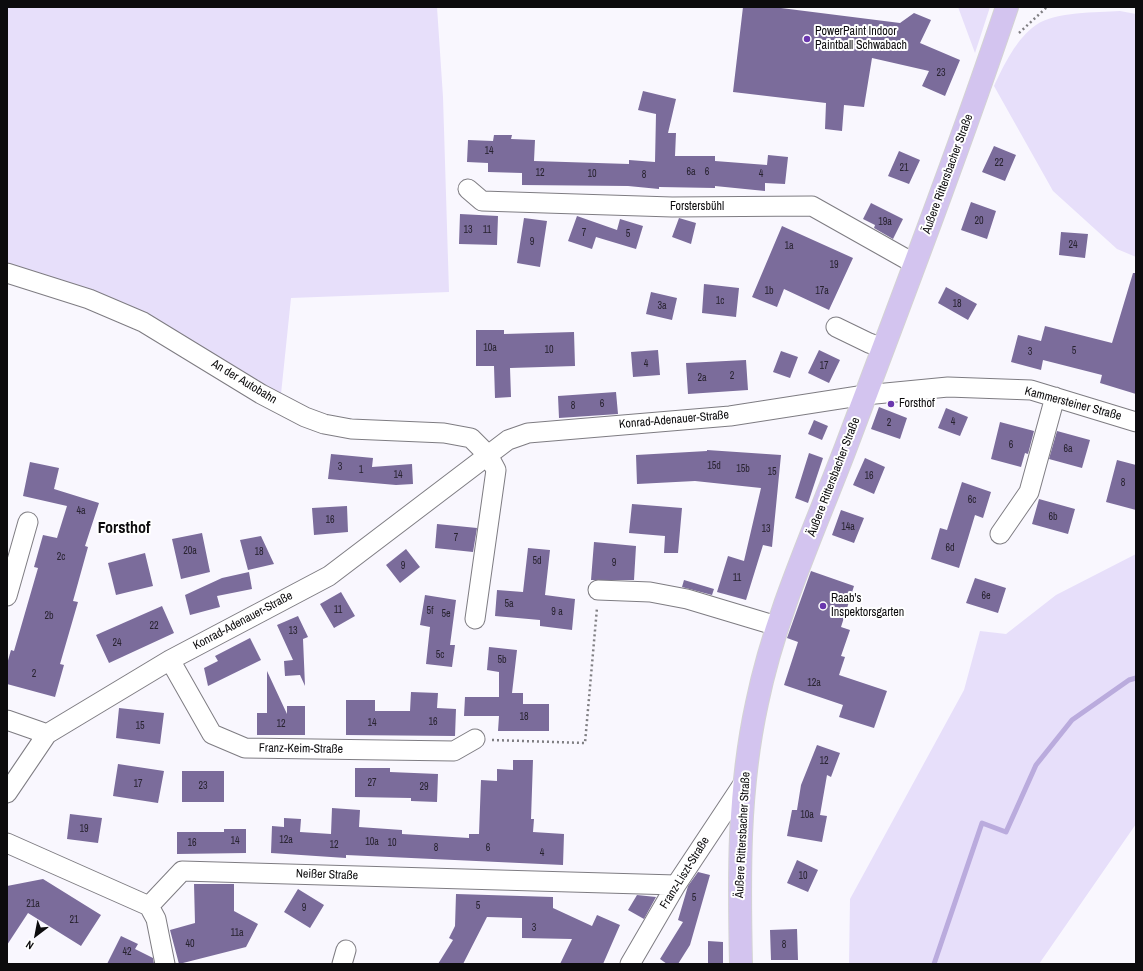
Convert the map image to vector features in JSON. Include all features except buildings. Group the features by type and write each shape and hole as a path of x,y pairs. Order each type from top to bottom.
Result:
{"main road":[{"name":"Äußere Rittersbacher Straße","path":"741,964 739,893 743,784 757,703 777,626 915,264 1007,7"}],"street":[{"name":"Forstersbühl","path":"468,189 482,201 672,207 812,206 915,264"},
{"name":"An der Autobahn","path":"7,273 89,299 143,322 261,394 312,420 351,429 444,433 471,438 488,455"},
{"path":"836,327 883,348"},
{"name":"Kammersteiner Straße","path":"865,395 948,386 1031,390 1136,422"},
{"name":"Konrad-Adenauer-Straße","path":"7,793 47,734 170,660 329,576 508,440 528,433 730,416 865,395"},
{"path":"1000,534 1029,492 1055,397"},
{"path":"475,619 496,470 488,455"},
{"path":"7,596 28,522"},
{"path":"598,590 650,592 679,598 777,626"},
{"name":"Franz-Keim-Straße","path":"170,660 212,734 245,748 454,751 475,739"},
{"path":"7,720 47,734"},
{"name":"Franz-Liszt-Straße","path":"630,964 676,885 743,784"},
{"path":"7,843 148,906 156,919 165,964"},
{"name":"Neißer Straße","path":"148,906 182,871 676,885"}],"path":[{"path":"475,739 585,743 598,590"}],"shaded area":[{"path":"7,7 437,7 443,97 449,292 291,298 281,394 146,317 7,266"},
{"path":"958,7 990,7 975,53"},
{"path":"1120,11 1136,14 1136,257 1117,249 1053,191 994,86 1006,61 1022,37 1044,20 1065,15"},
{"path":"1136,554 1136,824 1039,964 849,964 850,899 964,690 980,631 1006,634 1056,595"}],"waterway":[{"path":"934,964 982,823 1006,832 1036,765 1072,720 1129,680 1136,678"}],"place":[{"name":"PowerPaint Indoor Paintball Schwabach","path":"807,39"},
{"name":"Forsthof","path":"891,404"},
{"name":"Raab's Inspektorsgarten","path":"823,606"}],"district":[{"name":"Forsthof","path":"124,529"}]}
